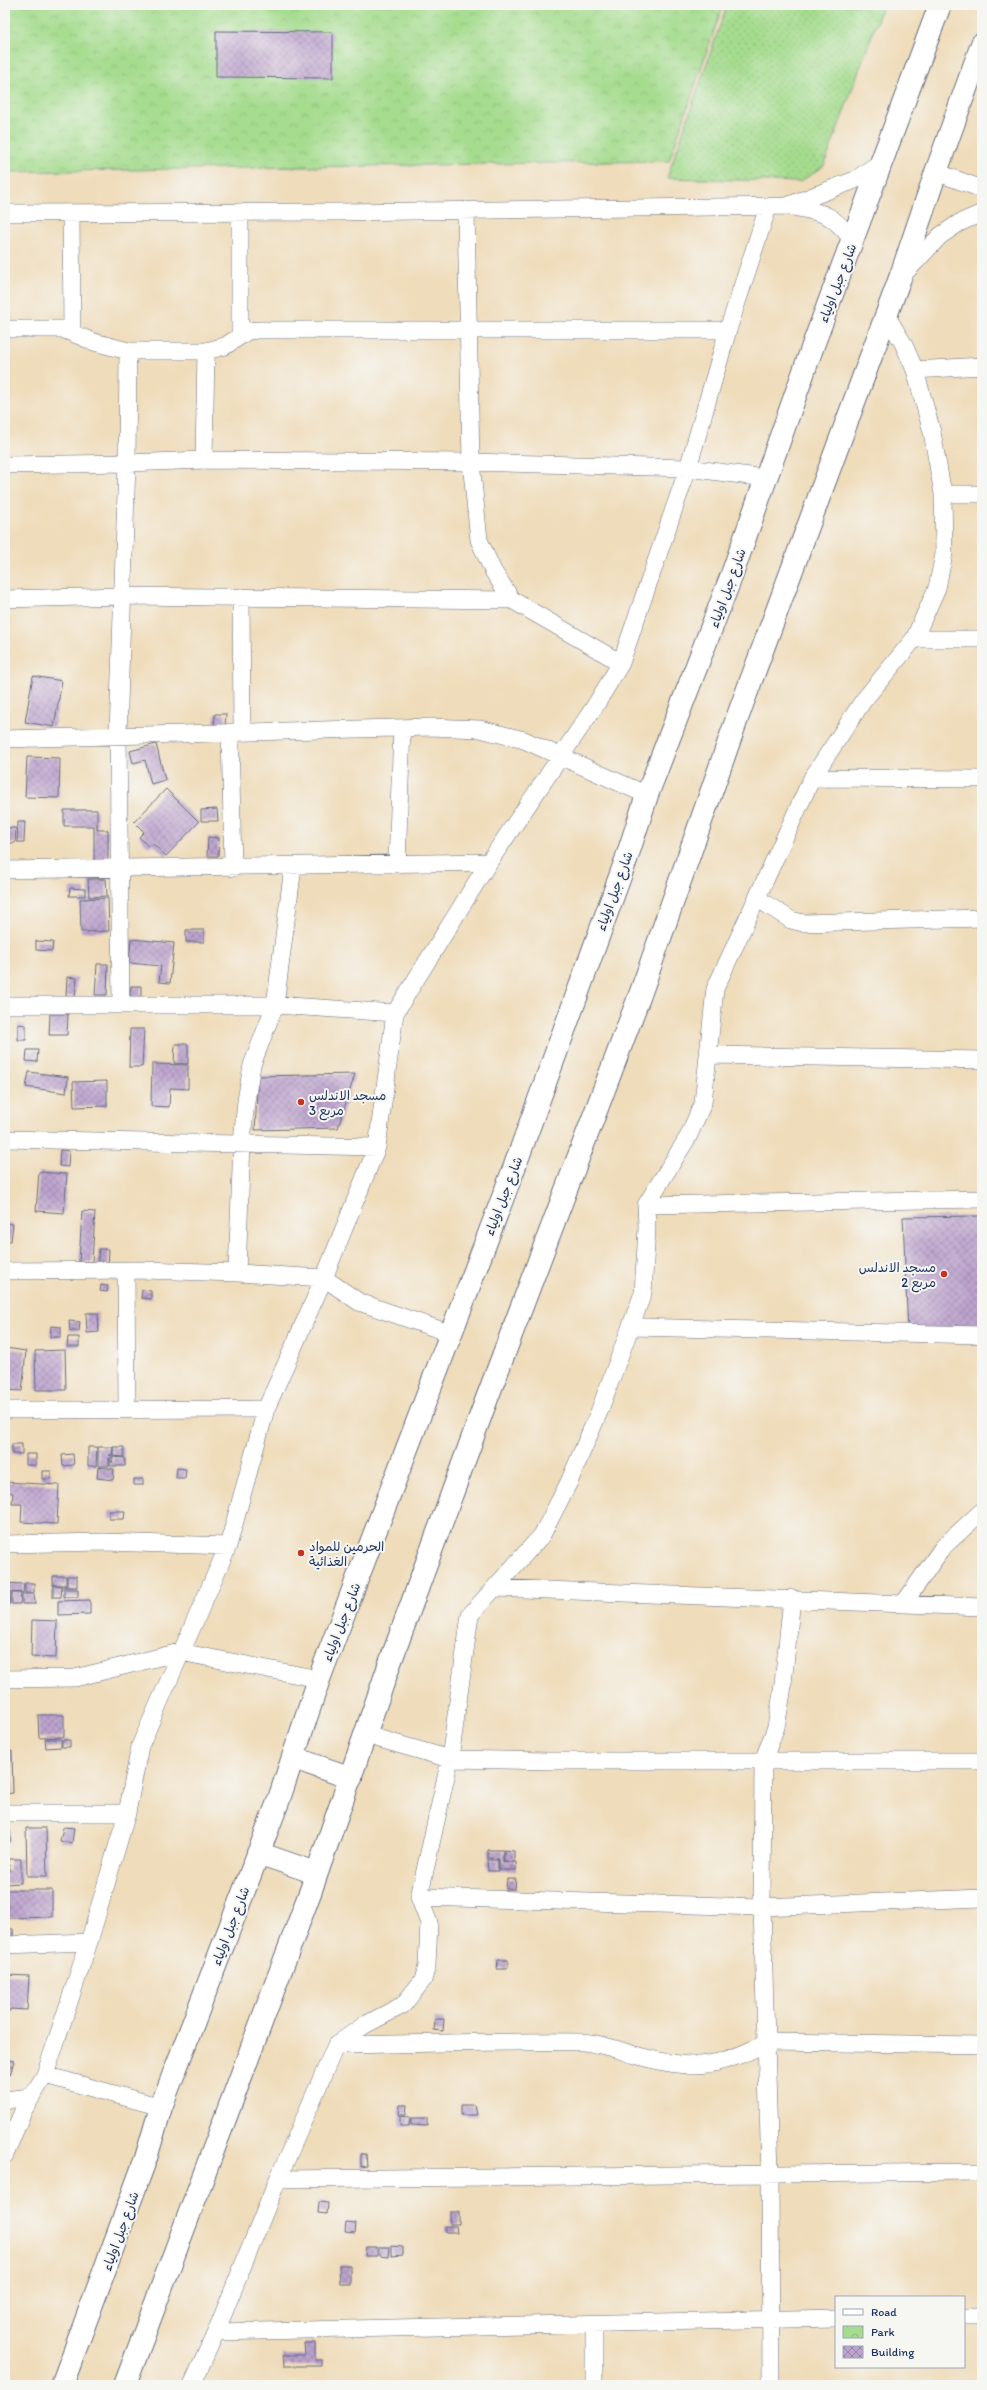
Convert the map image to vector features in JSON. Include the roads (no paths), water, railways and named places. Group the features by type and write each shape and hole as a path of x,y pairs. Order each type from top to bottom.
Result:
{"highway":[{"name":"شارع جبل اولياء","path":"62,2385 146,2158 161,2106 294,1758 319,1679 513,1171 626,860 647,795 729,583 765,478 940,5"},
{"path":"124,2385 351,1778 390,1663 486,1401 642,992 739,713 900,278 982,44"},
{"path":"294,1758 351,1778"},
{"path":"258,1853 316,1873"}],"street":[{"path":"787,206 855,180 882,161"},
{"path":"936,172 982,189"},
{"path":"5,213 71,214 787,206 826,214 843,227 853,241"},
{"path":"5,2155 27,2104 45,2076 89,1942 127,1812 140,1746 180,1652 228,1546 266,1409 324,1278 378,1147 395,1013 489,862 562,756 621,663 688,468 728,330 768,207"},
{"path":"466,210 470,462 479,540 492,571 512,600 621,663"},
{"path":"240,212 240,334"},
{"path":"900,278 940,236 959,223 982,212"},
{"path":"71,214 72,332"},
{"path":"192,2385 216,2332 278,2178 336,2045 363,2026 403,2005 423,1980 427,1966 428,1923 419,1897 450,1759 470,1614 476,1605 495,1588 542,1534 569,1482 632,1327 643,1292 647,1228 646,1205 688,1137 703,1103 715,989 758,899 812,778 863,701 914,639 937,588 944,554 943,494 932,432 915,370 903,343 886,315"},
{"path":"5,329 62,329 94,342 128,351 206,351 225,346 240,334 258,330 728,330"},
{"path":"121,1005 118,736 127,463 128,351"},
{"path":"204,460 206,351"},
{"path":"915,370 982,366"},
{"path":"5,464 127,463 204,460 470,462 688,468 765,478"},
{"path":"943,494 982,494"},
{"path":"5,599 123,596 512,600"},
{"path":"233,868 241,597"},
{"path":"914,639 982,639"},
{"path":"5,739 402,728 480,728 524,740 647,795"},
{"path":"397,864 402,728"},
{"path":"812,778 982,779"},
{"path":"5,870 119,870 489,862"},
{"path":"237,1272 242,1142 252,1064 275,1005 293,867"},
{"path":"758,899 791,920 803,923 982,918"},
{"path":"5,1005 275,1005 395,1013"},
{"path":"709,1055 982,1060"},
{"path":"5,1138 242,1142 378,1147"},
{"path":"646,1205 982,1199"},
{"path":"5,1271 237,1272 324,1278 359,1302 452,1334"},
{"path":"126,1271 127,1408"},
{"path":"632,1327 982,1335"},
{"path":"5,1410 127,1408 266,1409"},
{"path":"904,1604 943,1547 982,1511"},
{"path":"5,1544 104,1542 228,1546"},
{"path":"495,1588 792,1598 982,1607"},
{"path":"771,2385 768,2042 762,1907 763,1761 776,1727 782,1693 792,1598"},
{"path":"5,1678 75,1678 180,1652 319,1679"},
{"path":"366,1735 450,1759 548,1761 982,1761"},
{"path":"5,1813 127,1812"},
{"path":"419,1897 762,1907 982,1898"},
{"path":"5,1945 89,1942"},
{"path":"336,2045 584,2042 662,2063 690,2066 714,2065 743,2055 768,2042 982,2044"},
{"path":"45,2076 161,2106"},
{"path":"5,2100 27,2104"},
{"path":"5,2122 27,2104"},
{"path":"278,2178 982,2172"},
{"path":"965,2316 982,2316"},
{"path":"216,2332 835,2318"},
{"path":"594,2324 594,2385"}],"place":[{"name":"مسجد الاندلس مربع 3","path":"301,1102"},
{"name":"مسجد الاندلس مربع 2","path":"944,1274"},
{"name":"الحرمين للمواد الغذائية","path":"301,1553"}]}
